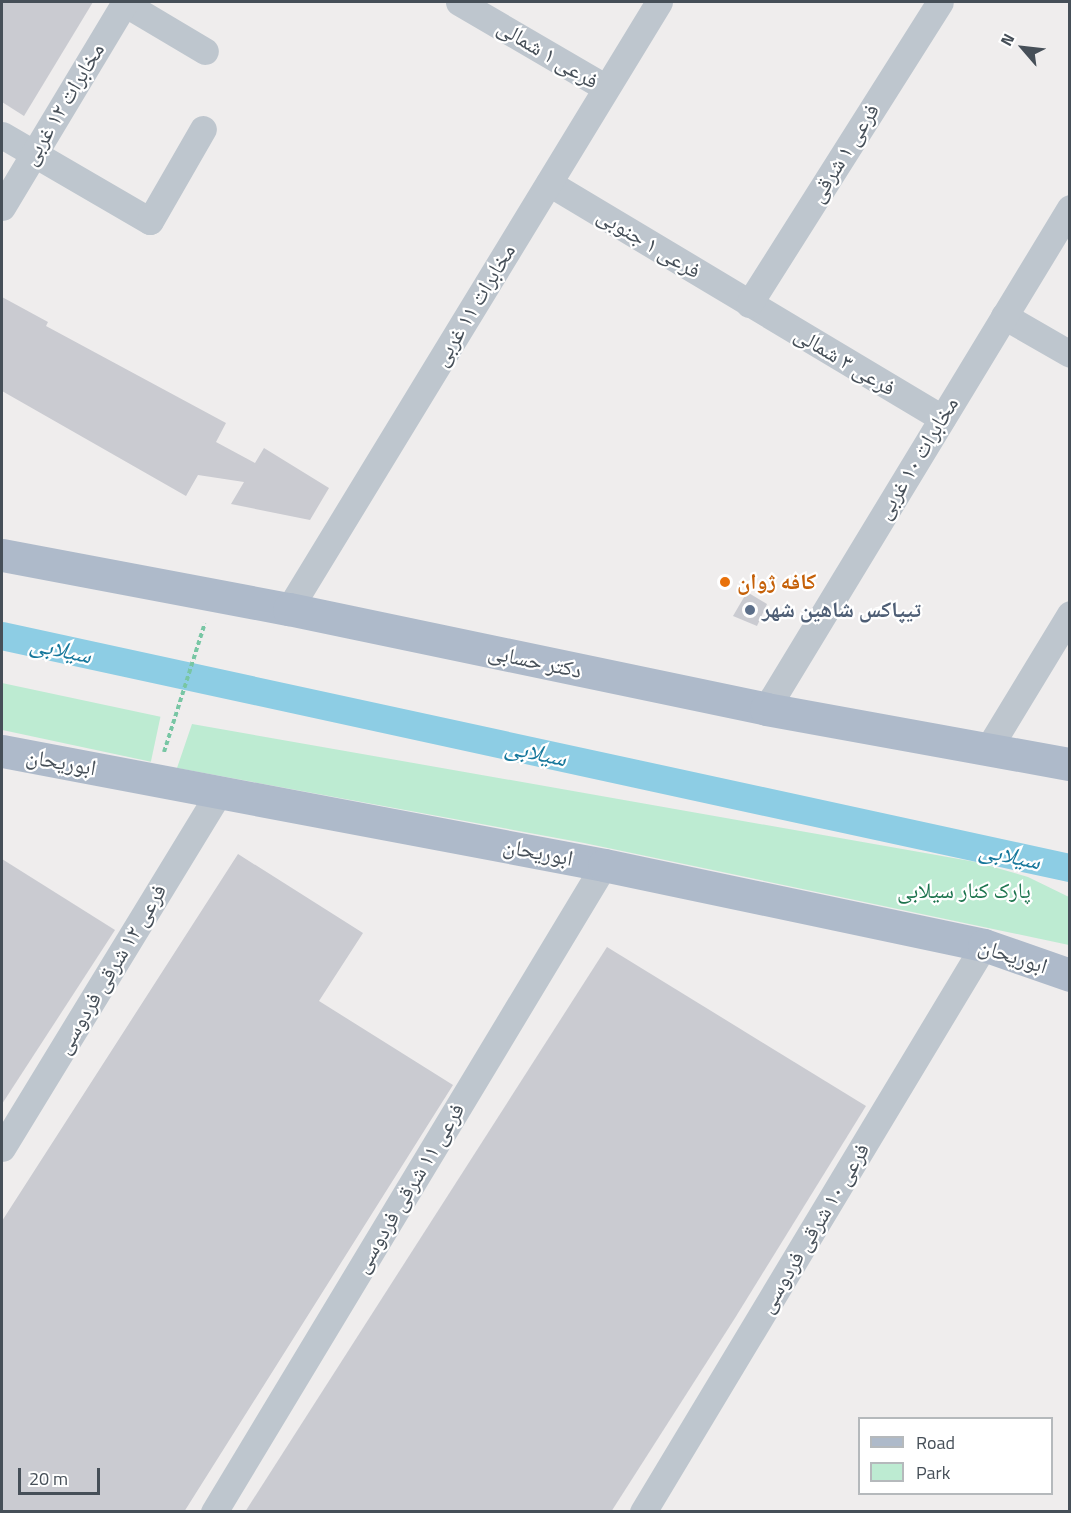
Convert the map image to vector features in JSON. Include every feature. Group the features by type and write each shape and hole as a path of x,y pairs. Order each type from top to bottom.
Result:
{"main road":[{"name":"دکتر حسابی","path":"2,555 289,609 766,709 1070,764"},
{"name":"ابوریحان","path":"2,751 604,865 984,945 1070,975"}],"street":[{"path":"124,2 205,51"},
{"name":"مخابرات ۱۲ غربی","path":"2,207 124,2"},
{"name":"فرعی ۱ شمالی","path":"459,2 606,88"},
{"name":"مخابرات ۱۱ غربی","path":"289,609 659,2"},
{"name":"فرعی ۱ شرقی","path":"749,304 940,2"},
{"path":"2,135 150,221 203,129"},
{"name":"فرعی ۱ جنوبی","path":"549,183 749,304"},
{"name":"مخابرات ۱۰ غربی","path":"766,709 1070,208"},
{"name":"فرعی ۳ شمالی","path":"749,304 942,418"},
{"path":"1004,316 1070,354"},
{"path":"988,749 1070,614"},
{"name":"فرعی ۱۲ شرقی فردوسی","path":"2,1148 220,791"},
{"name":"فرعی ۱۱ شرقی فردوسی","path":"214,1512 604,865"},
{"name":"فرعی ۱۰ شرقی فردوسی","path":"643,1512 984,945"}],"path":[{"path":"155,779 214,595"}],"green space":[{"path":"2,683 160,717 151,762 2,730"},
{"name":"پارک کنار سیلابی","path":"192,724 976,862 1028,877 1069,897 1069,945 584,843 177,768"}],"building":[{"path":"2,2 93,2 24,116 2,102"},
{"path":"2,297 48,322 46,326 226,423 216,442 255,463 264,448 329,488 310,520 231,504 244,482 198,475 186,496 2,391"},
{"name":"تیپاکس شاهین شهر","path":"747,592 767,604 757,626 733,616"},
{"path":"238,854 363,933 319,1001 453,1085 184,1512 2,1512 2,1221"},
{"path":"2,859 115,930 2,1104"},
{"path":"607,947 866,1106 735,1318 611,1512 245,1512"}],"waterway":[{"name":"سیلابی","path":"2,636 1070,868"}],"place":[{"name":"کافه ژوان","path":"725,582"},
{"name":"تیپاکس شاهین شهر","path":"750,610"}]}
